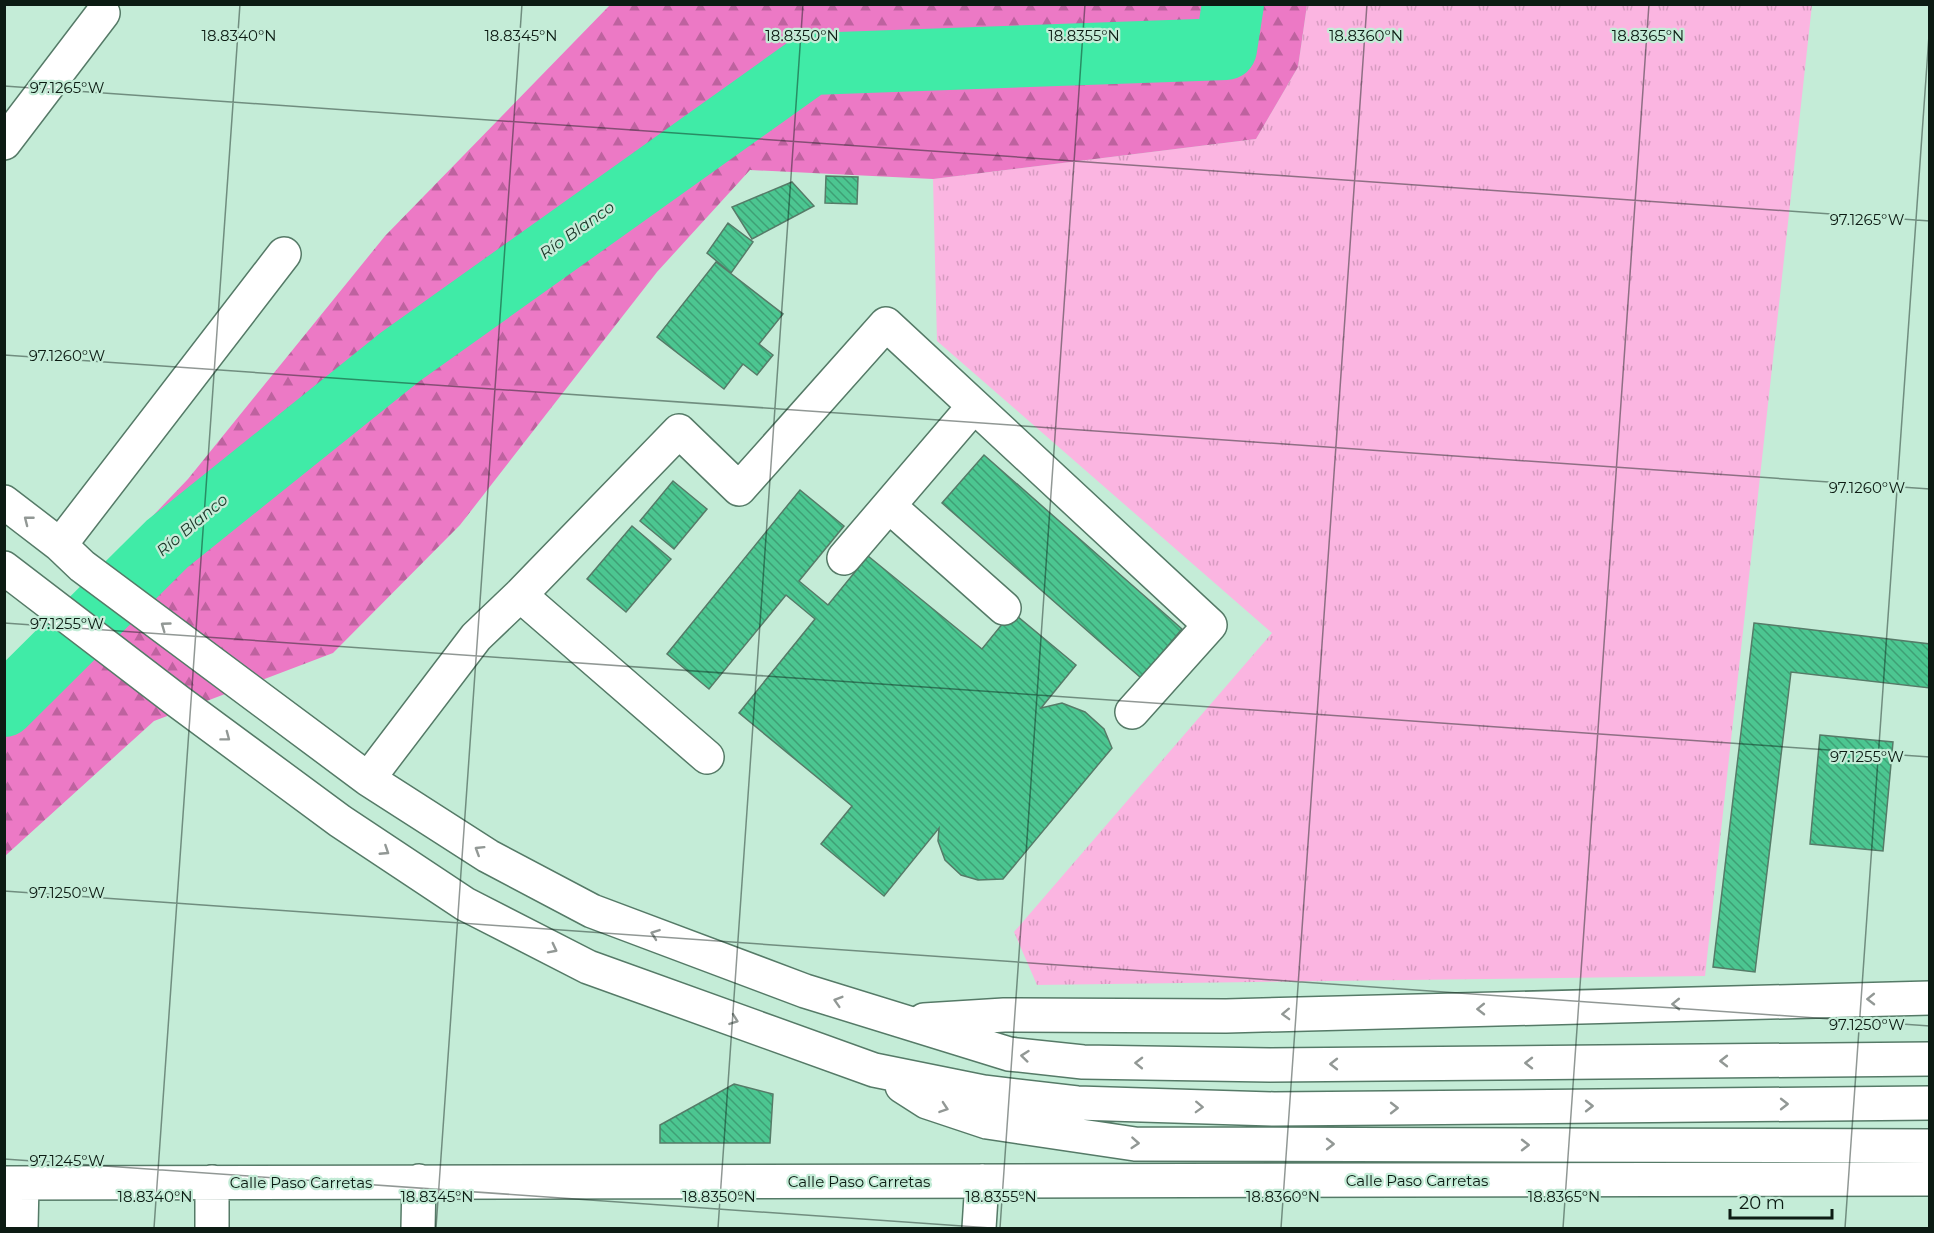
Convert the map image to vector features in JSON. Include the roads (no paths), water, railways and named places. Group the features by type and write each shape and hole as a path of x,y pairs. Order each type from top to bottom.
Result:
{"street":[{"path":"4,143 104,13"},
{"path":"71,555 284,254"},
{"path":"368,779 476,637 679,431 739,489 886,324 1210,625 1132,712"},
{"path":"844,558 974,406"},
{"path":"4,502 368,779 488,856 592,911 805,991 1008,1054 1083,1062 1270,1065 1929,1059"},
{"path":"889,506 1004,608"},
{"path":"4,568 340,821 475,909 588,967 874,1070 983,1092 1077,1103 1274,1109 1929,1103"},
{"path":"520,594 707,757"},
{"path":"903,1022 1004,1015 1226,1016 1929,998"},
{"path":"874,1070 927,1102 987,1122 1135,1144 1929,1146"},
{"name":"Calle Paso Carretas","path":"13,1183 1929,1179"},
{"path":"979,1228 982,1181"},
{"path":"212,1182 212,1228"},
{"path":"418,1228 419,1182"},
{"path":"13,1183 21,1228"}],"waterway":[{"name":"Río Blanco","path":"4,706 167,544 400,357 811,64 1226,49 1233,4"}]}
